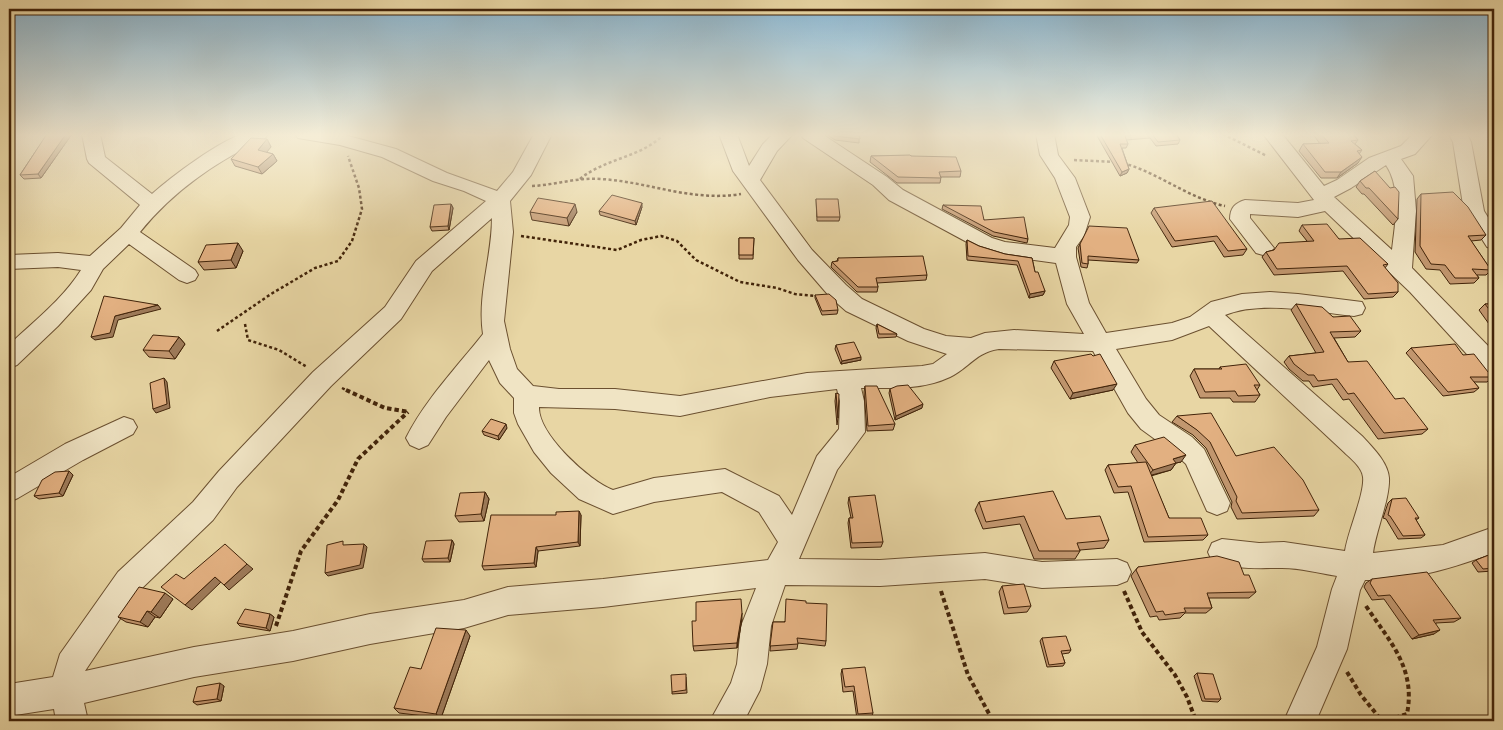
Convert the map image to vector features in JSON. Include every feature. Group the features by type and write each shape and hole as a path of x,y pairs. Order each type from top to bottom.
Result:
{"street":[{"path":"107,168 152,204"},
{"path":"9,359 57,313 83,284 94,264 128,233 152,204 197,168"},
{"path":"422,168 440,177 505,195"},
{"path":"72,721 66,691 71,665 128,582 203,512 228,479 322,378 393,313 424,266 505,195 525,168"},
{"path":"741,168 804,255 854,305 916,335 945,345 972,347"},
{"path":"755,185 762,168"},
{"path":"859,168 896,195 985,243 1004,249 1065,258"},
{"path":"1060,168 1080,217 1074,236 1066,246 1065,258 1078,304 1137,406 1150,422 1183,445 1195,457 1218,503"},
{"path":"1300,168 1325,199 1456,325 1476,350 1494,366"},
{"path":"1263,248 1240,219 1240,212 1245,206 1298,210 1325,199 1367,168"},
{"path":"1398,168 1403,176 1406,211 1401,271"},
{"path":"1467,168 1474,211 1494,242"},
{"path":"505,195 504,232 495,287 493,322 495,336 507,374 526,396 526,413 532,427 547,449 586,490 612,502 654,490 725,480 769,504 794,542"},
{"path":"128,233 187,275"},
{"path":"9,262 58,260 94,264"},
{"path":"526,396 566,400 614,399 667,407 760,389 847,379 918,376 936,373 956,362 972,347 985,342 1021,340 1067,343 1100,342 1169,333 1196,324 1219,308 1226,306 1264,301 1316,303 1354,308"},
{"path":"1210,314 1347,438 1368,460 1376,476 1375,489 1332,649 1300,721"},
{"path":"419,438 437,410 495,336"},
{"path":"726,721 744,690 752,664 756,626 776,572 794,542 826,464 852,432 852,401 847,379"},
{"path":"9,490 74,452 124,427"},
{"path":"1222,552 1259,556 1284,555 1353,573 1382,566 1443,558 1494,540"},
{"path":"9,700 66,691 194,662 268,650 370,629 464,614 508,601 603,593 776,572 880,573 985,566 1042,575 1117,572"}],"path":[{"path":"217,331 271,294 315,268 335,263 352,241 362,209 354,168"},
{"path":"580,179 585,173 598,168"},
{"path":"1138,168 1197,199 1217,205 1243,209"},
{"path":"505,195 580,179 617,181 697,196 729,196 755,185"},
{"path":"504,232 617,250 641,240 661,236 678,241 696,260 740,282 777,288 795,294 846,298"},
{"path":"245,324 248,340 264,343 288,354 322,378 385,408 408,412 437,410"},
{"path":"268,650 301,550 338,500 358,458 408,412"},
{"path":"935,568 950,623 973,688 994,721"},
{"path":"1117,572 1142,632 1174,675 1187,697 1196,721"},
{"path":"1332,649 1361,695 1383,721 1407,714 1410,694 1408,678 1401,660 1353,573"}],"building":[{"path":"25,168 42,168 38,174 20,175"},
{"path":"887,168 960,168 961,171 939,172 941,178 898,177"},
{"path":"1120,168 1129,168 1129,169 1122,172"},
{"path":"1322,168 1347,168 1341,172 1325,172"},
{"path":"1375,171 1390,188 1395,187 1399,192 1398,219 1360,181"},
{"path":"1453,192 1468,207 1486,235 1468,236 1491,270 1472,269 1479,278 1455,278 1445,265 1431,264 1420,246 1421,194"},
{"path":"612,195 642,203 635,221 599,211"},
{"path":"538,198 575,204 567,218 530,212"},
{"path":"816,199 838,199 840,217 817,217"},
{"path":"1212,201 1247,249 1228,251 1217,236 1175,241 1154,208"},
{"path":"451,204 448,226 430,227 434,205"},
{"path":"943,205 981,206 984,220 1024,217 1028,239 994,232"},
{"path":"1327,224 1339,239 1360,238 1388,264 1383,265 1398,283 1398,292 1368,294 1347,266 1277,269 1266,252 1274,250 1279,243 1314,241 1302,225"},
{"path":"1089,226 1127,228 1139,260 1088,256 1088,264 1082,263 1080,244"},
{"path":"739,238 754,238 753,255 739,255"},
{"path":"967,240 1005,254 1032,258 1035,272 1038,272 1045,291 1030,294 1018,261 968,256"},
{"path":"238,243 231,260 198,262 206,245"},
{"path":"923,256 927,275 876,278 878,287 858,287 832,262 838,261 838,258"},
{"path":"829,294 836,300 838,310 822,311 815,295"},
{"path":"104,296 158,305 115,316 110,333 91,337"},
{"path":"1296,304 1322,307 1333,317 1350,316 1361,331 1330,332 1348,362 1367,361 1395,399 1404,398 1428,429 1384,433 1354,393 1348,394 1337,379 1318,381 1314,375 1308,375 1294,364 1289,356 1324,352"},
{"path":"1485,304 1494,304 1494,316"},
{"path":"877,324 897,334 879,334"},
{"path":"153,335 179,337 169,351 143,350"},
{"path":"854,342 861,357 842,361 836,345"},
{"path":"1455,344 1463,355 1474,354 1492,377 1470,377 1479,388 1448,392 1411,348"},
{"path":"1091,354 1093,356 1100,354 1117,384 1073,393 1054,361"},
{"path":"1246,364 1260,385 1254,385 1260,395 1238,396 1235,391 1205,392 1194,369 1222,369 1220,367"},
{"path":"164,378 167,404 153,409 150,383"},
{"path":"908,385 923,404 896,416 890,389"},
{"path":"865,386 877,386 895,424 868,426"},
{"path":"836,393 839,394 838,418"},
{"path":"1211,413 1236,456 1274,447 1303,480 1319,510 1242,513 1236,501 1237,497 1210,442 1177,416"},
{"path":"491,419 506,424 498,436 482,431"},
{"path":"1164,437 1186,455 1173,459 1176,463 1153,470 1135,445"},
{"path":"1146,462 1169,518 1201,518 1208,535 1148,537 1131,486 1118,487 1108,465"},
{"path":"69,471 59,493 34,496 42,480 55,472"},
{"path":"1053,491 1066,519 1100,516 1109,540 1077,543 1080,551 1039,551 1024,516 986,522 979,502"},
{"path":"485,492 481,514 455,516 460,493"},
{"path":"875,495 883,542 852,543 849,518 853,518 849,497"},
{"path":"1406,498 1419,518 1415,518 1425,535 1403,536 1388,515 1392,499"},
{"path":"579,511 578,542 536,547 534,563 482,566 491,515 556,515 556,512"},
{"path":"452,540 448,558 422,559 426,541"},
{"path":"343,541 343,545 364,544 360,565 325,573 327,545"},
{"path":"225,544 247,564 224,585 215,577 185,605 161,587 176,574 184,579"},
{"path":"1494,553 1494,568 1483,569 1476,560"},
{"path":"1217,556 1239,562 1244,575 1249,575 1256,592 1207,593 1212,608 1184,608 1186,612 1165,615 1163,611 1156,612 1136,570 1138,567"},
{"path":"1427,572 1461,618 1433,620 1440,630 1419,635 1390,595 1378,596 1370,583 1372,579"},
{"path":"1024,584 1031,606 1008,608 1002,586"},
{"path":"139,587 165,593 151,612 147,611 140,622 118,617"},
{"path":"741,599 742,613 737,643 693,646 692,621 696,621 696,602"},
{"path":"786,599 806,601 806,603 827,604 826,641 797,638 798,644 770,646 773,622 785,622"},
{"path":"245,609 270,614 266,628 237,623"},
{"path":"436,628 466,630 436,714 394,708 410,667 421,669"},
{"path":"1066,636 1071,650 1061,651 1065,663 1049,665 1042,638"},
{"path":"865,667 873,713 858,714 854,686 845,687 842,669"},
{"path":"1197,673 1213,674 1221,699 1205,699"},
{"path":"686,674 686,690 672,692 671,675"},
{"path":"220,683 217,699 193,702 197,687"}]}
